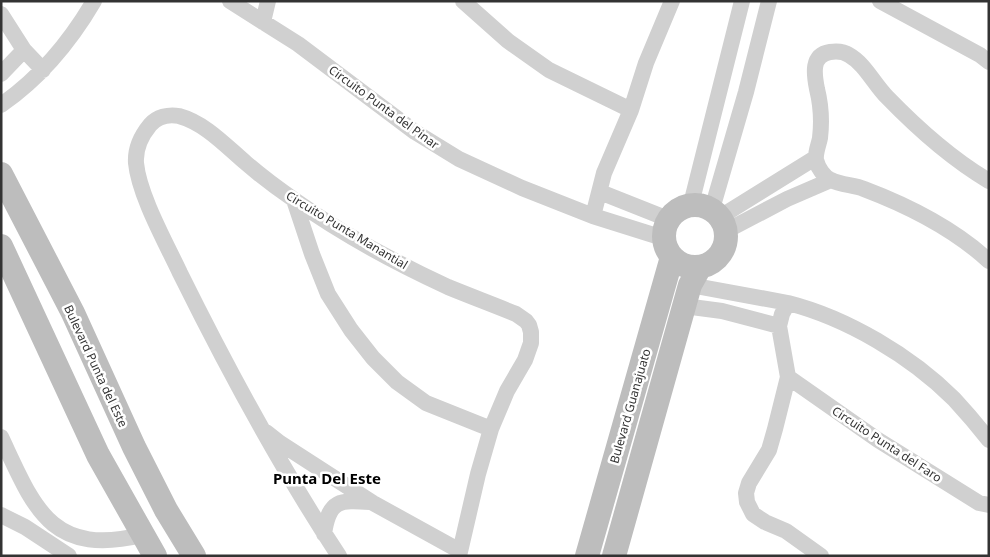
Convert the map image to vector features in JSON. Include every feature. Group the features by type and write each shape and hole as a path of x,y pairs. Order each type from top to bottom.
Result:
{"street":[{"path":"1,105 20,92 43,70 80,25 94,1"},
{"name":"Circuito Punta del Pinar","path":"230,1 298,44 415,132 459,160 593,216 668,238"},
{"path":"263,22 268,1"},
{"path":"463,1 508,41 549,70 631,110"},
{"path":"660,1 664,18"},
{"path":"593,216 609,158 631,110 646,63 672,1"},
{"path":"692,286 720,254 725,243 712,216 721,82 742,1"},
{"path":"712,216 769,1"},
{"path":"880,1 980,55 989,62"},
{"path":"1,14 24,50 43,70"},
{"path":"1,74 24,50"},
{"path":"989,181 962,165 913,124 880,90 862,65 849,55 838,51 828,52 819,56 815,65 815,75 821,121 820,141 815,158 820,171 830,180 862,188 934,221 974,247 989,260"},
{"path":"721,82 746,92"},
{"name":"Circuito Punta Manantial","path":"339,556 260,427 220,354 147,200 136,166 136,154 139,142 154,121 163,116 176,116 187,119 210,132 258,173 294,200 392,259 526,320 531,332 530,350 507,391 491,429 460,553"},
{"path":"712,216 815,158"},
{"name":"Bulevard Punta del Este","path":"1,174 73,313 134,447 166,510 194,556"},
{"path":"668,238 674,212 682,207 712,216 787,199 830,180"},
{"path":"600,192 668,238 685,265 692,286 722,311 779,326"},
{"path":"294,200 328,294 351,330 373,358 397,382 426,402 491,429"},
{"name":"Bulevard Guanajuato","path":"587,556 668,238"},
{"path":"1,246 98,455 155,556"},
{"path":"692,286 788,303 811,309 879,342 924,372 954,400 989,440"},
{"name":"Bulevard Guanajuato","path":"614,556 692,286"},
{"path":"788,303 782,314 779,326 788,377 769,450 749,483 746,493 747,502 753,514 764,522 786,532 821,556"},
{"name":"Circuito Punta del Faro","path":"788,377 878,440 979,503 989,505"},
{"path":"260,427 280,443 374,503 460,553"},
{"path":"1,437 37,510 46,520 67,536 76,540 96,543 118,541 142,535"},
{"path":"324,534 326,519 332,507 342,502 374,503"},
{"path":"1,515 25,527 68,555"},
{"path":"67,536 68,555"}],"district":[{"name":"Punta Del Este","path":"327,478"}]}
